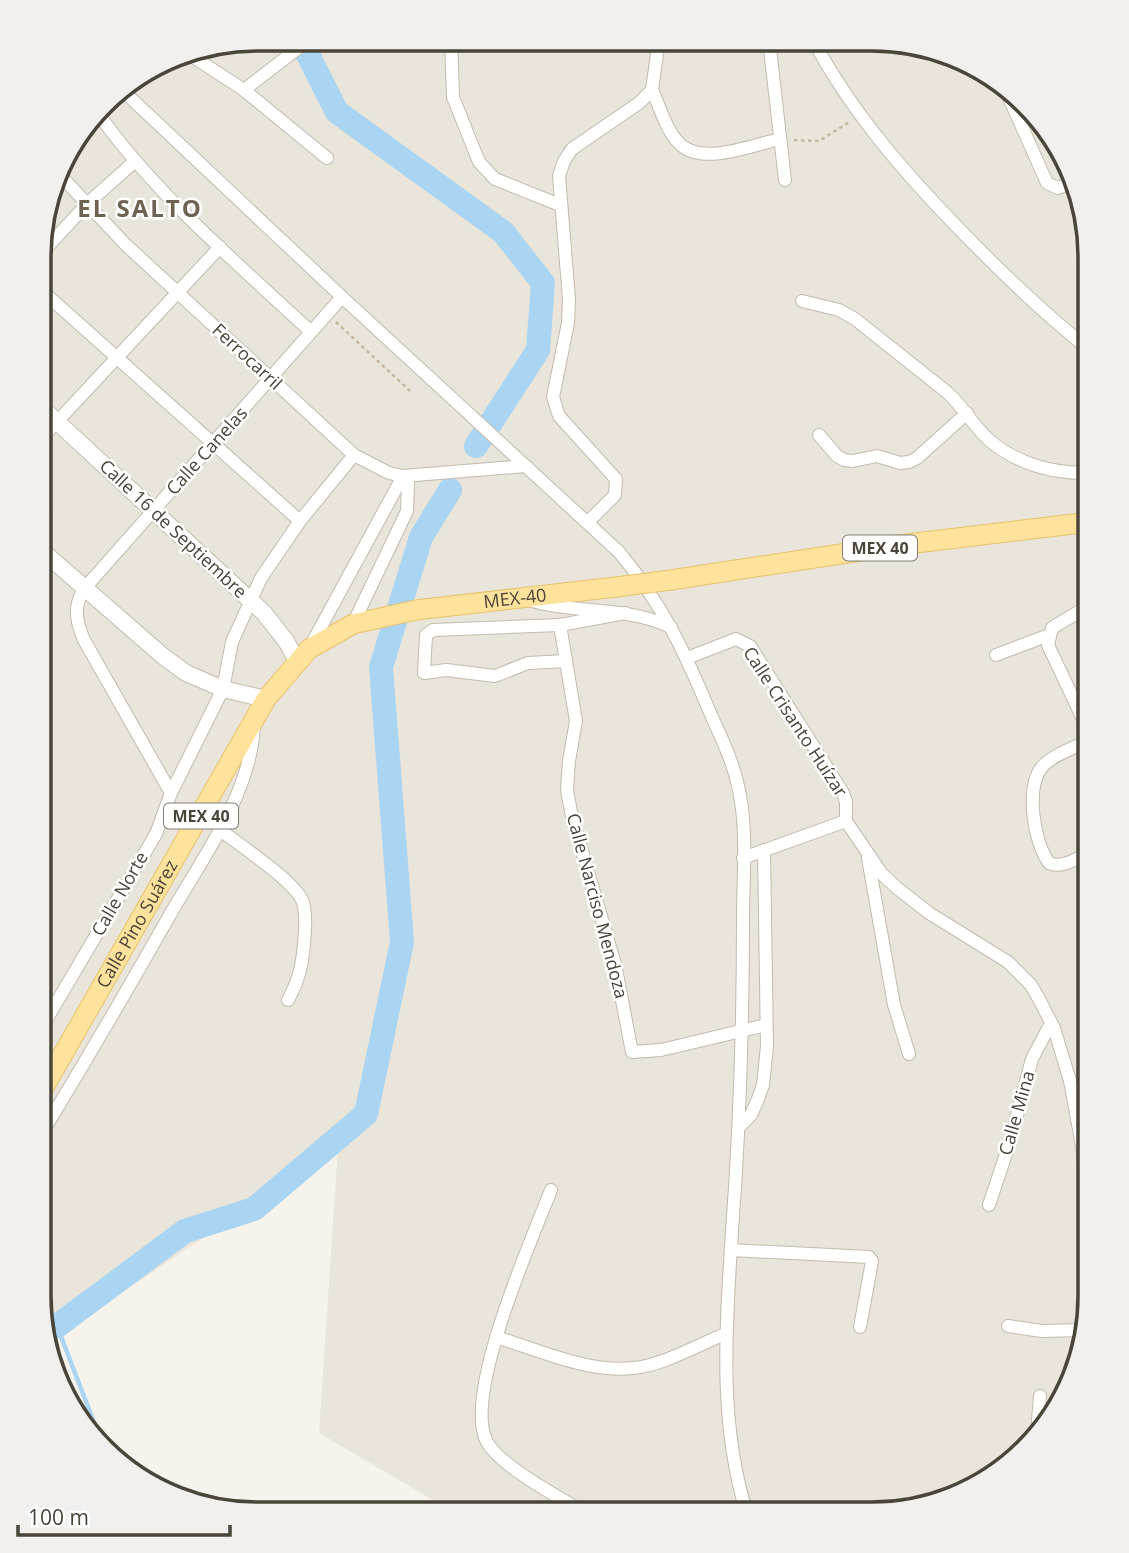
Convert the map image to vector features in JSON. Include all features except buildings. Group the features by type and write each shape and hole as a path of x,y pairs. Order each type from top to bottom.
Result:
{"main road":[{"name":"MEX-40","path":"353,624 416,610 671,580 899,545 1078,523"},
{"name":"Calle Pino Suárez","path":"51,1075 266,699 303,655 353,624"}],"street":[{"path":"244,90 294,51"},
{"path":"451,51 453,97 479,162 495,179 560,205"},
{"path":"657,51 652,90 671,132 679,143 690,151 700,155 713,155 780,139"},
{"path":"770,51 785,180"},
{"path":"819,51 832,76 859,115 936,206 1019,290 1078,340"},
{"path":"197,60 244,90 327,158"},
{"path":"588,522 615,495 618,487 612,473 559,416 554,407 553,397 564,352 569,299 559,176 572,149 639,103 652,90"},
{"path":"128,96 619,552 643,580 673,628 687,657 735,774 741,805 743,1030 740,1126 725,1334 727,1419 736,1476 744,1502"},
{"path":"1013,107 1044,178 1052,187 1065,185"},
{"path":"103,120 134,162 311,332"},
{"path":"52,242 87,204 134,162"},
{"name":"Ferrocarril","path":"65,181 177,293 354,455 389,473 403,476 526,466"},
{"path":"51,428 220,247"},
{"name":"Calle Canelas","path":"171,793 85,640 79,628 76,607 85,589 342,297"},
{"path":"51,299 300,521"},
{"path":"802,301 839,310 855,320 948,393 988,438 1027,463 1056,471 1078,472"},
{"path":"819,435 837,456 844,460 877,456 909,463 967,413"},
{"name":"Calle 16 de Septiembre","path":"51,416 250,600 303,655"},
{"name":"Calle Norte","path":"51,1011 156,834 171,793 223,689 232,642 261,578 300,521 354,455"},
{"path":"303,655 403,476 408,483 407,511 353,624"},
{"path":"51,559 186,673 223,689 266,699"},
{"path":"525,598 550,606 625,612 659,621 673,628"},
{"path":"566,661 528,663 495,676 446,670 424,673 426,635 433,630 560,625 625,612"},
{"path":"1078,612 1052,628 1048,645 1078,709"},
{"name":"Calle Narciso Mendoza","path":"560,625 576,722 567,790 572,817 615,964 632,1052 661,1050 766,1025"},
{"path":"996,655 1049,635"},
{"name":"Calle Crisanto Huízar","path":"687,657 736,639 750,646 843,793 848,811 846,821 882,874 912,900 1008,962 1031,985 1051,1023 1070,1081 1078,1124"},
{"path":"51,1117 219,829 249,762 255,720"},
{"path":"1078,746 1041,768 1035,786 1033,813 1034,827 1049,863 1063,865 1078,858"},
{"name":"Calle Crisanto Huízar","path":"743,858 846,821"},
{"path":"219,829 288,883 303,901 305,911 302,965 288,1000"},
{"path":"740,1126 751,1115 763,1085 766,1025 764,850"},
{"path":"867,854 894,1005 909,1054"},
{"path":"743,953 765,951"},
{"name":"Calle Mina","path":"989,1205 1009,1145 1032,1059 1051,1023"},
{"path":"551,1190 496,1337 482,1416 483,1431 488,1443 499,1456 567,1502"},
{"path":"731,1250 869,1257 872,1261 870,1283 860,1327"},
{"path":"1008,1326 1042,1331 1075,1330"},
{"path":"496,1337 586,1365 612,1369 636,1368 725,1334"},
{"path":"1038,1418 1040,1396"}],"path":[{"path":"780,139 819,141 859,115"},
{"path":"327,314 410,391"}],"shaded area":[{"path":"256,51 873,51 926,58 976,78 1008,102 1044,142 1063,178 1071,203 1078,256 1078,1310 1067,1363 1044,1411 1008,1451 987,1468 964,1481 913,1498 886,1502 436,1502 319,1433 338,1147 55,1338 51,1297 51,256 55,216 62,190 85,142 121,102 153,78 203,58"}],"waterway":[{"path":"306,51 337,112 503,232 543,283 538,350 476,446"},
{"path":"54,1327 185,1231 254,1209 366,1114 402,942 381,667 421,537 450,490"},
{"path":"57,1326 94,1422"}],"district":[{"name":"EL SALTO","path":"140,209"}]}
